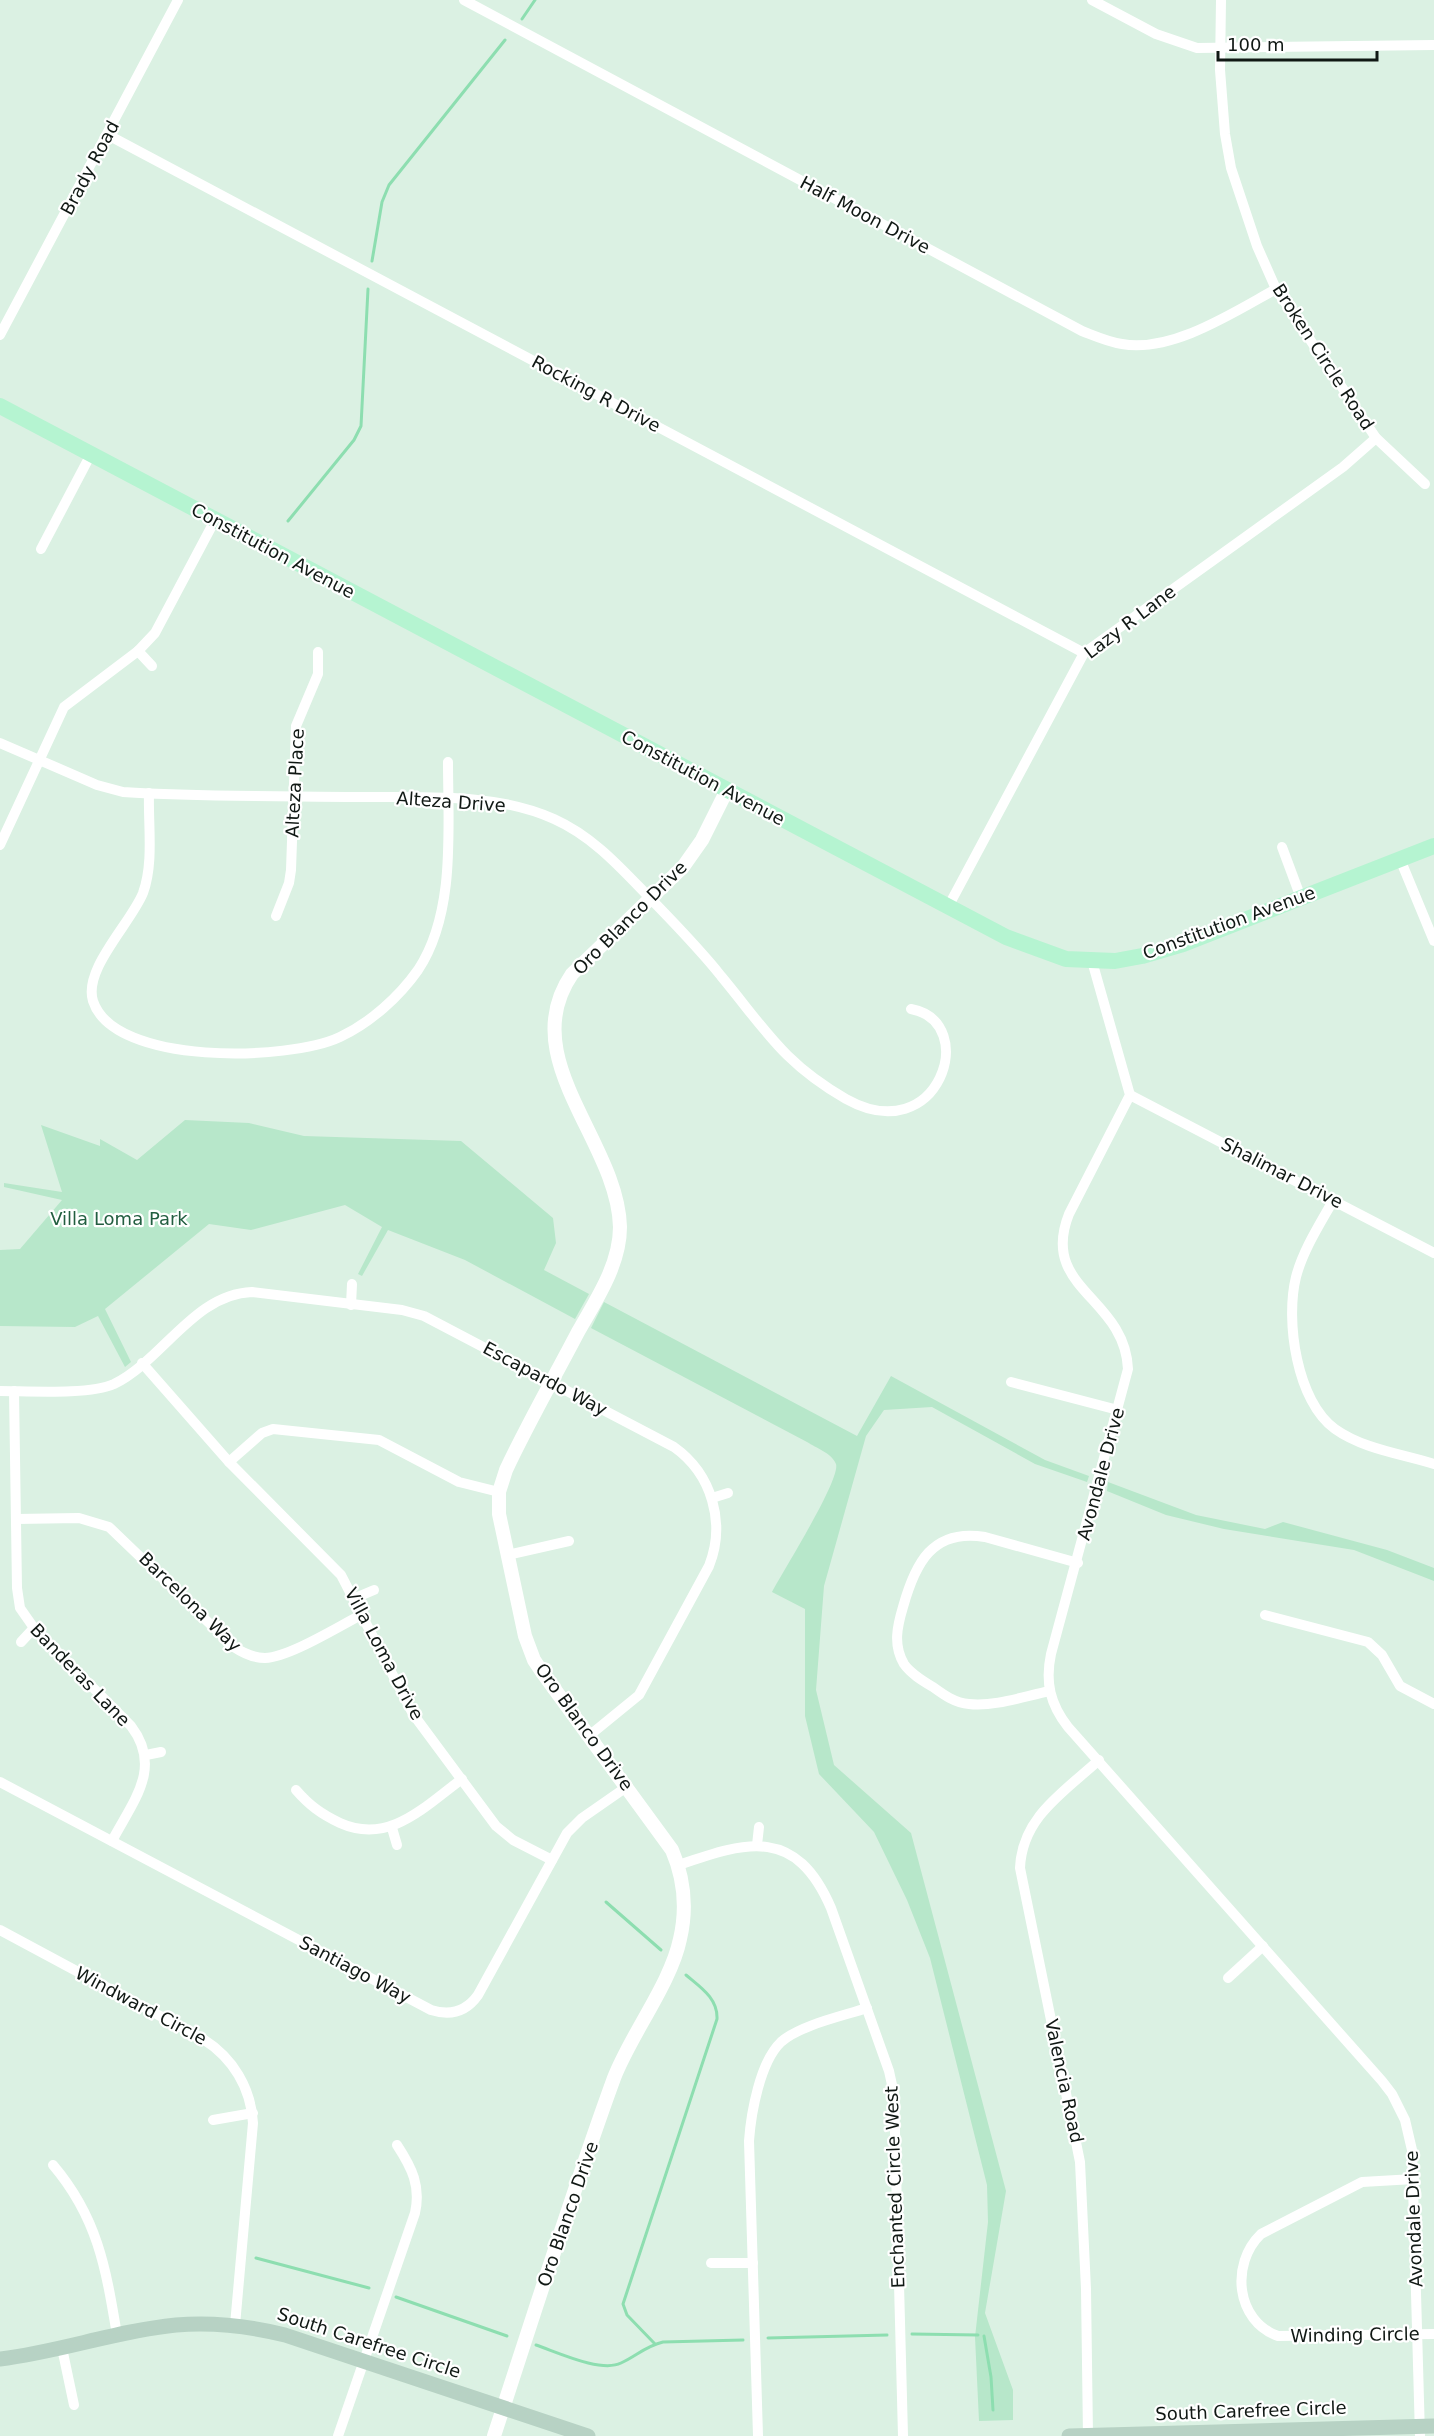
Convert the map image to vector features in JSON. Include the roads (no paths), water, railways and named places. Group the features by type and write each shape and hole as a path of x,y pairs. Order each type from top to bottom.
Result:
{"main road":[{"name":"Constitution Avenue","path":"0,406 948,907 1026,946 1066,959 1115,961 1168,949 1434,846"},
{"name":"South Carefree Circle","path":"0,2359 176,2325 235,2325 285,2335 588,2436"},
{"name":"South Carefree Circle","path":"1069,2436 1424,2429"}],"street":[{"name":"Brady Road","path":"0,335 178,0"},
{"name":"Half Moon Drive","path":"464,0 1076,328 1103,339 1123,344 1159,342 1212,324 1276,289"},
{"path":"1092,0 1175,42 1197,48 1221,50 1434,45"},
{"name":"Broken Circle Road","path":"1221,0 1224,113 1231,168 1242,206 1276,289 1376,438 1425,484"},
{"name":"Rocking R Drive","path":"108,135 1084,653"},
{"name":"Lazy R Lane","path":"948,907 1084,653 1343,467 1376,438"},
{"path":"41,549 91,454"},
{"path":"0,845 64,707 78,694 138,651 162,621 215,520"},
{"path":"138,651 152,666"},
{"name":"Alteza Place","path":"276,916 289,883 296,726 318,674 318,652"},
{"name":"Alteza Drive","path":"0,743 109,789 149,794 448,798 526,808 568,826 602,850 712,965 782,1053 819,1083 857,1105 881,1112 904,1110 925,1098 940,1078 946,1056 943,1035 925,1011 911,1009"},
{"path":"149,794 146,880 134,913 94,976 92,998 96,1010 108,1026 130,1037 174,1048 253,1054 284,1052 339,1038 382,1009 412,978 430,946 441,911 448,762"},
{"name":"Oro Blanco Drive","path":"494,2436 614,2078 678,1948 684,1896 679,1864 661,1832 538,1666 529,1649 499,1514 499,1492 512,1456 612,1268 620,1229 616,1197 611,1182 556,1054 555,1013 565,984 572,974 651,900 694,853 727,790"},
{"path":"1282,847 1301,898"},
{"path":"1400,859 1434,941"},
{"path":"1092,961 1130,1095"},
{"name":"Shalimar Drive","path":"1130,1095 1434,1252"},
{"name":"Avondale Drive","path":"1130,1095 1069,1214 1062,1236 1069,1270 1076,1282 1114,1323 1125,1345 1128,1369 1078,1563 1048,1668 1050,1691 1057,1714 1392,2094 1409,2133 1414,2179 1418,2335 1424,2429"},
{"path":"1334,1199 1305,1253 1293,1295 1295,1342 1309,1398 1325,1420 1347,1436 1434,1464"},
{"path":"351,1305 352,1284"},
{"name":"Escapardo Way","path":"0,1391 102,1388 122,1379 210,1305 231,1295 252,1292 402,1310 424,1316 552,1382 685,1455 700,1473 712,1498 717,1536 709,1566 639,1695 590,1735"},
{"name":"Villa Loma Drive","path":"142,1363 229,1462 341,1575 355,1598 409,1708 504,1833 552,1860"},
{"path":"1011,1382 1118,1410"},
{"name":"Banderas Lane","path":"14,1391 19,1599 25,1617 130,1726 139,1737 146,1755"},
{"path":"229,1462 262,1433 273,1429 356,1436 389,1445 466,1485 499,1492"},
{"path":"712,1498 728,1493"},
{"path":"16,1519 79,1518 102,1522 106,1511"},
{"name":"Barcelona Way","path":"102,1522 122,1537 234,1647 243,1653 264,1658 276,1656 363,1614"},
{"path":"1050,1691 977,1705 949,1698 912,1673 905,1665 897,1644 898,1625 916,1568 932,1549 951,1537 970,1534 985,1537 1078,1563"},
{"path":"507,1555 569,1541"},
{"path":"355,1598 374,1590"},
{"path":"1265,1615 1368,1642 1382,1655 1400,1686 1434,1704"},
{"path":"21,1642 34,1628"},
{"path":"112,1841 139,1789 146,1755 161,1752"},
{"name":"Valencia Road","path":"1088,2436 1086,2289 1080,2162 1020,1868 1023,1844 1034,1821 1099,1760"},
{"path":"296,1790 310,1807 349,1827 372,1831 392,1828 462,1779"},
{"name":"Santiago Way","path":"0,1782 431,2010 441,2013 458,2012 473,2003 552,1860 574,1825 628,1786"},
{"path":"757,1845 759,1827"},
{"path":"392,1828 397,1845"},
{"name":"Enchanted Circle West","path":"679,1864 728,1848 757,1845 793,1857 815,1878 831,1908 889,2071 894,2094 903,2436"},
{"name":"Windward Circle","path":"0,1930 214,2046 240,2077 253,2113 235,2325"},
{"path":"1228,1978 1263,1946"},
{"path":"758,2436 750,2127 766,2065 782,2042 793,2035 867,2008"},
{"path":"213,2120 253,2113"},
{"path":"338,2436 417,2201 416,2179 397,2145"},
{"path":"53,2166 81,2202 99,2243 117,2335"},
{"name":"Winding Circle","path":"1414,2179 1362,2182 1270,2228 1252,2243 1248,2251 1242,2288 1243,2299 1259,2327 1278,2336 1434,2334"},
{"path":"711,2263 753,2263"},
{"path":"62,2348 74,2405"}],"waterway":[{"path":"522,19 535,0"},
{"path":"372,261 382,202 389,185 505,40"},
{"path":"288,521 354,440 361,426 368,289"},
{"path":"606,1902 661,1950"},
{"path":"655,2344 627,2315 623,2304 717,2019 715,2005 711,1999 686,1975"},
{"path":"256,2258 369,2288"},
{"path":"396,2297 507,2336"},
{"path":"912,2334 978,2335"},
{"path":"768,2338 887,2335"},
{"path":"984,2336 991,2377 993,2410"},
{"path":"536,2345 591,2364 612,2365 621,2363 663,2342 743,2340"}],"park label":[{"name":"Villa Loma Park","path":"119,1219"}]}
